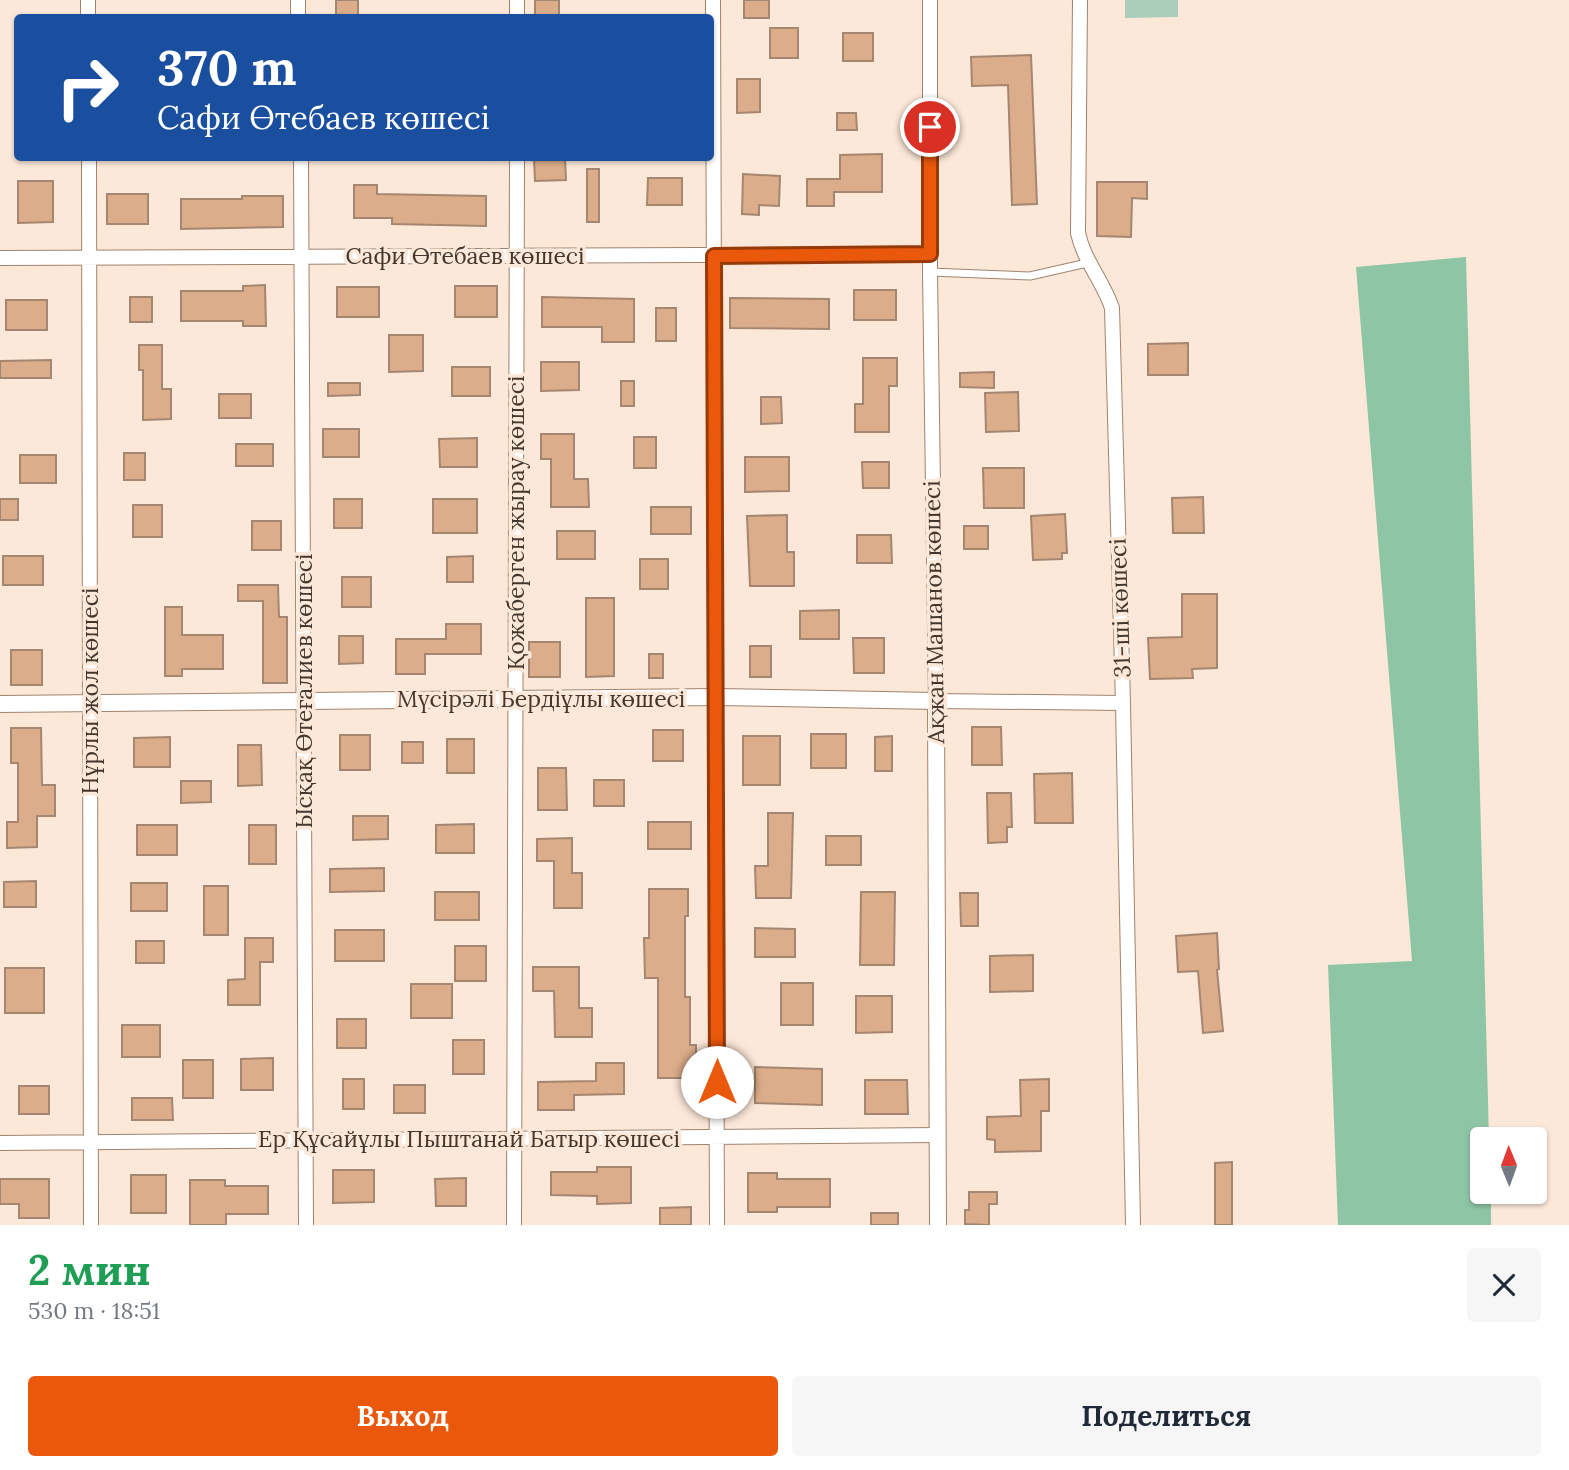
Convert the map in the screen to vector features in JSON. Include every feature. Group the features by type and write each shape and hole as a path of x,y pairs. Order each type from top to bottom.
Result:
{"street":[{"name":"Ақжан Машанов көшесі","path":"930,0 938,1225"},
{"name":"31-ші көшесі","path":"1080,0 1078,233 1087,263 1105,287 1112,308 1133,1225"},
{"name":"Нұрлы жол көшесі","path":"89,161 91,1225"},
{"name":"Ысқақ Өтеғалиев көшесі","path":"301,161 306,1225"},
{"name":"Қожаберген жырау көшесі","path":"514,1225 517,161"},
{"path":"714,161 718,1225"},
{"name":"Сафи Өтебаев көшесі","path":"0,258 930,254"},
{"name":"Мүсірәлі Бердіұлы көшесі","path":"0,704 716,697 1123,703"},
{"name":"Ер Құсайұлы Пыштанай Батыр көшесі","path":"0,1143 938,1135"}],"lane":[{"path":"930,272 1030,276 1087,263"}],"green space":[{"path":"1125,0 1178,0 1178,17 1125,18"},
{"path":"1466,257 1489,1127 1470,1127 1470,1204 1491,1204 1491,1225 1338,1225 1328,965 1412,961 1356,267"}],"building":[{"path":"336,0 358,0 358,14 336,14"},
{"path":"535,0 559,0 559,14 535,14"},
{"path":"744,0 769,0 769,18 744,18"},
{"path":"770,28 798,28 798,58 770,58"},
{"path":"843,33 873,33 873,61 843,61"},
{"path":"1031,55 1037,204 1012,205 1008,85 972,86 971,57"},
{"path":"737,79 760,79 760,112 737,113"},
{"path":"837,113 856,113 857,130 837,130"},
{"path":"882,154 882,192 834,192 834,206 807,206 807,179 840,179 840,155"},
{"path":"534,161 565,161 566,180 535,181"},
{"path":"587,169 599,169 599,222 587,222"},
{"path":"743,174 780,176 779,206 759,205 759,215 742,214"},
{"path":"648,178 682,178 682,205 647,205"},
{"path":"18,181 53,181 53,222 18,223"},
{"path":"1097,182 1147,182 1147,199 1132,198 1131,237 1097,236"},
{"path":"354,185 377,185 377,194 486,196 486,226 392,224 392,218 354,218"},
{"path":"107,194 148,194 148,224 107,224"},
{"path":"242,196 283,196 283,227 181,229 181,199 242,199"},
{"path":"265,285 266,326 243,326 243,321 181,321 181,291 243,291 243,286"},
{"path":"455,286 497,286 497,317 455,317"},
{"path":"337,287 379,287 379,317 337,317"},
{"path":"854,290 896,290 896,320 854,320"},
{"path":"130,297 152,297 152,322 130,322"},
{"path":"542,297 634,299 634,342 602,342 602,327 542,327"},
{"path":"730,298 829,299 829,329 730,328"},
{"path":"6,300 47,300 47,330 6,330"},
{"path":"656,308 676,308 676,341 656,341"},
{"path":"389,335 423,335 423,371 389,372"},
{"path":"1188,343 1188,375 1148,375 1148,344"},
{"path":"139,345 162,345 162,389 171,389 171,419 143,420 143,370 139,370"},
{"path":"863,358 897,358 897,386 889,386 889,432 855,432 855,404 863,404"},
{"path":"51,360 51,378 0,378 0,361"},
{"path":"541,362 579,362 579,390 541,391"},
{"path":"452,367 490,367 490,396 452,396"},
{"path":"994,372 994,388 960,387 960,373"},
{"path":"621,381 634,381 634,406 621,406"},
{"path":"328,383 360,383 360,395 328,396"},
{"path":"1018,392 1019,431 986,432 985,393"},
{"path":"219,394 251,394 251,418 219,418"},
{"path":"761,397 781,397 782,423 761,424"},
{"path":"323,429 359,429 359,457 323,457"},
{"path":"541,434 574,434 574,479 588,479 589,507 551,507 551,459 541,459"},
{"path":"634,437 656,437 656,468 634,468"},
{"path":"477,438 477,467 440,467 439,439"},
{"path":"236,444 273,444 273,466 236,466"},
{"path":"124,453 145,453 145,480 124,480"},
{"path":"20,455 56,455 56,483 20,483"},
{"path":"745,457 789,457 789,491 745,492"},
{"path":"862,462 889,462 889,488 863,488"},
{"path":"983,468 1024,468 1024,508 984,508"},
{"path":"1203,497 1204,533 1173,533 1172,498"},
{"path":"0,499 18,499 18,520 0,520"},
{"path":"334,499 362,499 362,528 334,528"},
{"path":"433,499 477,499 477,533 433,533"},
{"path":"133,505 162,505 162,537 133,537"},
{"path":"651,507 691,507 691,534 651,534"},
{"path":"1065,514 1067,553 1062,553 1062,559 1033,560 1031,516"},
{"path":"787,515 787,552 794,552 794,586 750,586 747,516"},
{"path":"252,521 281,521 281,550 252,550"},
{"path":"964,526 988,526 988,549 964,549"},
{"path":"557,531 595,531 595,559 557,559"},
{"path":"857,535 891,535 892,563 857,563"},
{"path":"3,556 43,556 43,585 3,585"},
{"path":"473,556 473,582 447,582 447,557"},
{"path":"640,559 668,559 668,589 640,589"},
{"path":"342,577 371,577 371,607 342,607"},
{"path":"238,585 278,585 279,617 287,617 287,683 263,683 263,601 238,601"},
{"path":"1182,594 1217,594 1217,668 1192,669 1193,678 1150,679 1148,638 1182,637"},
{"path":"586,598 614,598 614,676 586,677"},
{"path":"165,607 182,607 182,635 223,635 223,669 182,669 182,676 165,676"},
{"path":"839,610 839,639 800,639 800,611"},
{"path":"446,624 481,624 481,654 425,654 425,674 396,674 396,639 446,639"},
{"path":"339,636 363,636 363,663 339,664"},
{"path":"853,638 884,638 884,673 854,673"},
{"path":"529,642 560,642 560,677 529,677"},
{"path":"750,646 771,646 771,677 750,677"},
{"path":"11,650 42,650 42,685 11,685"},
{"path":"649,654 663,654 663,678 649,678"},
{"path":"972,727 1001,727 1002,765 972,765"},
{"path":"11,728 41,728 42,785 55,785 55,816 37,816 37,847 7,848 7,822 18,822 18,763 11,763"},
{"path":"653,730 683,730 683,761 653,761"},
{"path":"811,734 846,734 846,768 811,768"},
{"path":"340,735 370,735 370,770 340,770"},
{"path":"743,736 780,736 780,785 743,785"},
{"path":"892,736 892,771 875,771 875,737"},
{"path":"170,737 170,767 134,767 134,738"},
{"path":"447,739 474,739 474,773 447,773"},
{"path":"402,742 423,742 423,763 402,763"},
{"path":"238,745 261,745 262,785 238,786"},
{"path":"538,768 566,768 567,810 538,810"},
{"path":"1072,773 1073,823 1035,823 1034,774"},
{"path":"594,780 624,780 624,806 594,806"},
{"path":"181,781 211,781 211,802 181,803"},
{"path":"987,793 1011,793 1012,827 1007,827 1007,842 988,843"},
{"path":"768,813 793,813 791,898 756,898 755,866 768,866"},
{"path":"353,816 388,816 388,839 353,840"},
{"path":"648,822 691,822 691,849 648,849"},
{"path":"474,824 474,853 436,853 436,825"},
{"path":"137,825 177,825 177,855 137,855"},
{"path":"249,825 276,825 276,864 249,864"},
{"path":"826,836 861,836 861,865 826,865"},
{"path":"572,838 572,873 582,873 582,908 554,908 554,861 537,861 537,839"},
{"path":"384,868 384,891 330,892 330,869"},
{"path":"36,881 36,907 4,907 4,882"},
{"path":"131,883 167,883 167,911 131,911"},
{"path":"204,886 228,886 228,935 204,935"},
{"path":"649,889 688,889 688,916 685,916 685,997 690,997 690,1045 696,1045 696,1078 658,1078 658,978 645,978 644,938 649,938"},
{"path":"435,892 479,892 479,920 435,920"},
{"path":"861,892 895,892 894,965 860,965"},
{"path":"960,893 978,893 978,926 961,926"},
{"path":"755,928 795,929 795,957 755,957"},
{"path":"335,930 384,930 384,961 335,961"},
{"path":"1217,933 1217,970 1223,1031 1203,1033 1198,971 1178,972 1176,936"},
{"path":"245,938 273,938 273,962 260,962 260,1005 228,1005 228,980 245,979"},
{"path":"136,941 164,941 164,963 136,963"},
{"path":"455,946 486,946 486,981 455,981"},
{"path":"1033,955 1033,991 990,992 990,956"},
{"path":"533,967 579,967 579,1008 592,1008 592,1037 555,1037 554,991 533,991"},
{"path":"5,968 44,968 44,1013 5,1013"},
{"path":"781,983 813,983 813,1025 781,1025"},
{"path":"411,984 452,984 452,1018 411,1018"},
{"path":"856,996 892,996 892,1032 856,1033"},
{"path":"337,1019 366,1019 366,1048 337,1048"},
{"path":"122,1025 160,1025 160,1057 122,1057"},
{"path":"453,1040 484,1040 484,1074 453,1074"},
{"path":"273,1058 273,1090 241,1090 241,1059"},
{"path":"183,1060 213,1060 213,1098 183,1098"},
{"path":"596,1063 624,1063 624,1094 574,1095 574,1110 538,1110 538,1082 596,1081"},
{"path":"755,1067 822,1069 822,1105 755,1103"},
{"path":"343,1079 364,1079 364,1109 343,1109"},
{"path":"1049,1079 1049,1111 1041,1111 1041,1151 995,1152 995,1140 987,1139 987,1117 1021,1116 1020,1080"},
{"path":"865,1080 907,1080 908,1114 865,1114"},
{"path":"394,1085 425,1085 425,1113 394,1113"},
{"path":"19,1086 49,1086 49,1114 19,1114"},
{"path":"132,1098 172,1098 173,1120 132,1120"},
{"path":"1232,1162 1232,1225 1215,1225 1215,1163"},
{"path":"597,1167 631,1167 631,1203 597,1204 597,1196 551,1195 551,1172 597,1172"},
{"path":"333,1170 374,1170 374,1202 333,1203"},
{"path":"748,1173 777,1173 777,1179 830,1179 830,1207 777,1207 777,1212 748,1212"},
{"path":"131,1175 166,1175 166,1213 131,1213"},
{"path":"466,1178 466,1206 436,1206 435,1179"},
{"path":"0,1179 49,1179 49,1218 19,1218 19,1204 0,1204"},
{"path":"190,1180 225,1180 225,1186 268,1186 268,1214 226,1214 226,1225 190,1225"},
{"path":"969,1192 997,1192 997,1204 989,1204 989,1225 965,1224 965,1210 969,1210"},
{"path":"691,1207 691,1225 660,1225 660,1208"},
{"path":"871,1213 898,1213 898,1225 871,1225"}],"route":[{"path":"717,1082 714,256 930,254 930,127"}]}
